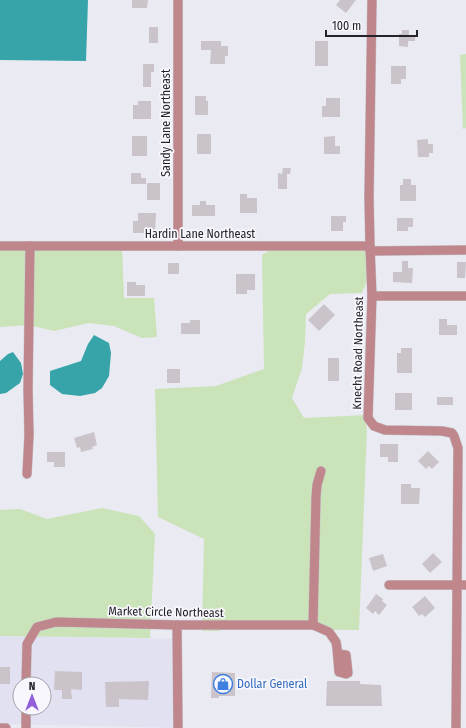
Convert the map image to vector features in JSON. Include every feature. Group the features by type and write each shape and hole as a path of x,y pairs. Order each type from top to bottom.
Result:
{"street":[{"name":"Sandy Lane Northeast","path":"178,0 178,246"},
{"name":"Knecht Road Northeast","path":"372,0 369,197 372,296 368,418 374,426 385,430 442,431 452,434 458,448 456,728"},
{"name":"Hardin Lane Northeast","path":"0,246 178,246 466,250"},
{"path":"27,474 29,435 28,389 30,246"},
{"path":"372,296 466,296"},
{"path":"313,625 316,497 320,471"},
{"path":"389,585 466,585"},
{"name":"Market Circle Northeast","path":"26,676 27,644 37,627 56,622 177,625 313,625 329,632 336,642 338,654"},
{"path":"177,625 178,728"},
{"path":"26,716 26,728"},
{"path":"0,728 6,728"}],"shaded area":[{"path":"0,636 181,639 181,728 0,724"}],"green space":[{"path":"466,54 466,128 463,129 460,55"},
{"path":"0,244 122,246 124,298 154,298 157,337 142,338 114,326 89,323 54,331 29,325 0,327"},
{"path":"270,250 365,250 369,276 362,293 330,294 306,314 302,368 292,398 304,418 365,415 367,429 359,630 253,629 221,624 220,631 202,631 204,539 158,517 155,389 216,386 264,369 262,255"},
{"path":"102,508 139,516 155,534 150,638 0,636 0,510 20,509 47,519"}],"water":[{"path":"0,0 88,0 86,61 0,60"},
{"path":"94,335 109,343 111,353 109,376 102,388 95,393 80,396 62,394 50,385 50,371 81,361 88,344"},
{"path":"13,352 21,363 23,374 20,383 6,393 0,394 0,361 8,354"}],"building":[{"path":"132,0 148,0 147,8 132,8"},
{"path":"340,0 356,0 346,13 336,5"},
{"path":"149,27 158,27 158,43 149,43"},
{"path":"402,30 409,30 409,35 415,35 415,41 408,41 408,47 399,46 399,34 402,34"},
{"path":"201,41 221,41 221,46 228,46 228,56 225,56 225,64 210,64 211,50 201,50"},
{"path":"315,41 328,41 328,66 315,66"},
{"path":"143,64 154,64 154,72 151,72 151,87 143,87"},
{"path":"391,66 406,66 406,79 401,79 401,84 391,84"},
{"path":"195,96 206,96 206,101 208,101 208,115 195,115"},
{"path":"326,98 340,98 340,117 322,117 322,106 326,106"},
{"path":"138,101 151,101 151,119 133,119 133,105 138,105"},
{"path":"197,134 211,134 211,154 197,154"},
{"path":"132,136 147,136 147,156 132,156"},
{"path":"335,136 335,146 340,146 340,154 324,154 324,137"},
{"path":"428,139 428,144 433,144 433,153 429,153 429,157 418,157 417,140"},
{"path":"283,168 291,168 290,174 287,174 287,189 278,189 278,173 282,174"},
{"path":"131,173 141,173 141,178 146,178 146,184 131,184"},
{"path":"403,179 411,179 411,185 416,185 416,201 400,201 400,185 403,185"},
{"path":"147,183 160,183 160,200 147,200"},
{"path":"240,194 247,194 247,198 257,198 257,213 240,213"},
{"path":"200,201 206,201 206,205 215,205 215,216 192,216 192,205 200,205"},
{"path":"138,213 156,213 155,233 133,233 133,221 138,221"},
{"path":"331,216 346,216 346,222 343,222 343,231 331,231"},
{"path":"397,218 413,218 413,227 408,227 408,231 397,231"},
{"path":"402,261 408,261 408,268 413,268 412,283 393,282 393,272 402,272"},
{"path":"457,262 466,262 465,278 457,278"},
{"path":"168,263 179,263 179,274 168,274"},
{"path":"236,274 255,274 255,290 247,290 247,294 236,294"},
{"path":"127,282 136,282 136,285 145,285 145,296 127,296"},
{"path":"324,304 335,315 319,331 308,320"},
{"path":"439,319 447,319 447,325 457,325 457,335 439,335"},
{"path":"190,320 200,320 200,334 181,334 181,323 190,323"},
{"path":"401,348 412,348 412,373 397,373 397,353 401,353"},
{"path":"328,358 339,358 339,381 328,381"},
{"path":"167,369 180,369 180,383 167,383"},
{"path":"395,393 412,393 412,410 395,410"},
{"path":"437,397 453,397 453,405 437,405"},
{"path":"94,432 97,445 92,447 93,449 81,452 80,447 77,448 74,438"},
{"path":"380,444 398,444 398,462 388,462 388,457 380,457"},
{"path":"428,451 439,462 432,469 429,466 426,469 418,461"},
{"path":"47,452 65,452 65,467 54,467 54,462 47,462"},
{"path":"401,484 411,484 411,488 420,488 419,504 401,504"},
{"path":"433,553 442,562 430,573 422,564"},
{"path":"383,554 387,566 373,571 369,558"},
{"path":"376,594 383,599 382,601 387,605 379,615 375,611 373,614 366,608"},
{"path":"425,596 435,608 425,617 422,614 419,616 412,607"},
{"path":"0,667 10,667 10,684 0,684"},
{"path":"55,671 82,672 82,690 71,689 72,699 62,699 62,690 54,690"},
{"name":"Dollar General","path":"212,672 235,673 235,696 219,696 219,698 211,698"},
{"path":"149,681 148,700 119,699 119,707 106,707 105,682"},
{"path":"327,681 360,681 360,684 381,685 382,706 326,706"}],"place":[{"name":"Dollar General","path":"223,684"}]}
